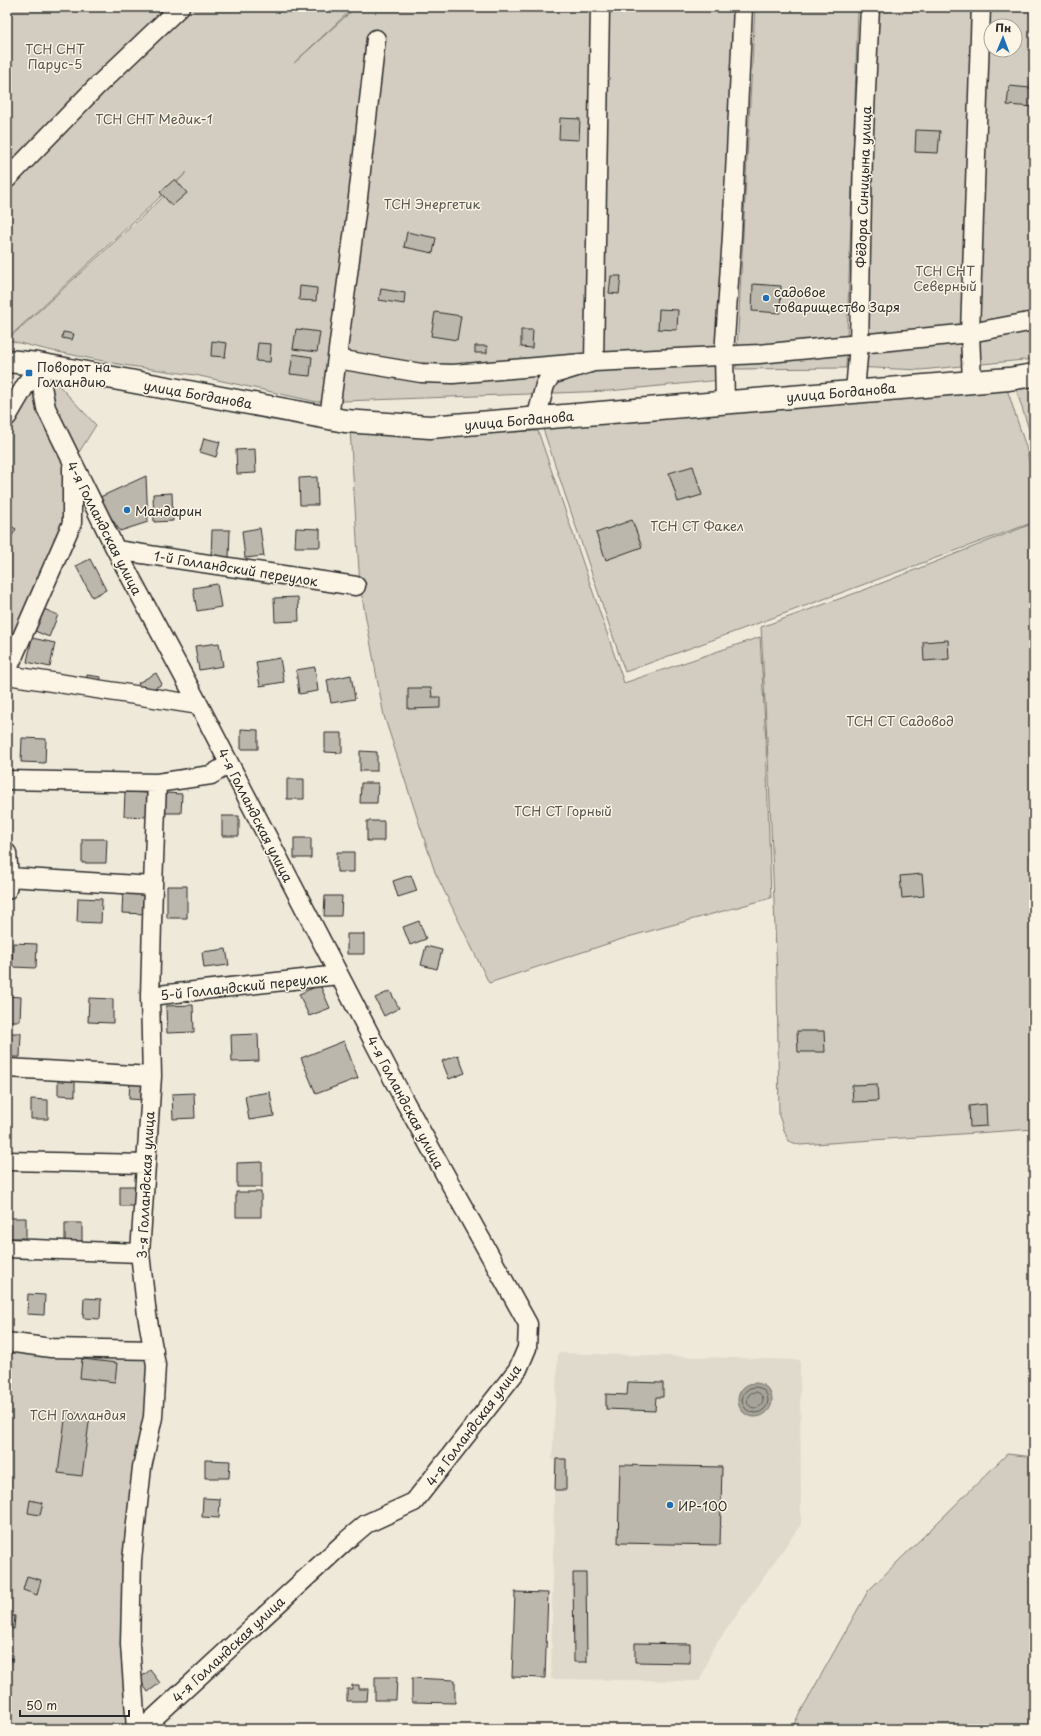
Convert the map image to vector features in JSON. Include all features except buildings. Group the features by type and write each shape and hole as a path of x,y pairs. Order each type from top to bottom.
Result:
{"main road":[{"name":"улица Богданова","path":"7,361 38,364 344,421 430,428 972,382 1034,375"}],"street":[{"path":"7,179 96,87 180,7"},
{"path":"594,362 600,7"},
{"path":"725,402 724,355 732,236 743,7"},
{"name":"Фёдора Синицына улица","path":"855,391 859,345 863,152 870,7"},
{"path":"972,382 970,333 981,7"},
{"path":"329,418 376,39"},
{"path":"337,358 421,373 453,374 594,362 759,354 859,345 970,333 1034,321"},
{"path":"536,419 545,385 551,375 594,362"},
{"path":"7,417 38,364"},
{"name":"4-я Голландская улица","path":"38,364 46,408 72,464 405,1102 528,1324 527,1348 518,1369 414,1502 366,1524 142,1729"},
{"path":"7,671 72,523 72,464"},
{"name":"1-й Голландский переулок","path":"116,550 356,586"},
{"path":"7,675 199,705"},
{"path":"7,780 157,783 211,775 229,764"},
{"name":"3-я Голландская улица","path":"136,1729 130,1644 132,1560 142,1467 153,1417 156,1365 147,1315 140,1253 152,1076 150,996 157,783"},
{"path":"7,853 8,883 153,886"},
{"name":"5-й Голландский переулок","path":"150,996 338,975"},
{"path":"7,1068 152,1076"},
{"path":"7,1161 145,1164"},
{"path":"7,1248 140,1253"},
{"path":"7,1342 51,1348 154,1350"}],"shaded area":[{"path":"558,1353 800,1360 801,1524 712,1650 700,1681 551,1679 554,1501 554,1460 552,1460"}],"green space":[{"name":"ТСН СНТ Парус-5","path":"7,7 177,7 7,174"},
{"name":"ТСН Энергетик","path":"182,7 354,7 294,63 356,7 749,7 731,379 609,391 317,402 195,375 123,365 7,340 157,203 187,172 7,339 7,182"},
{"path":"755,7 858,7 846,368 736,369"},
{"name":"ТСН СНТ Северный","path":"869,7 1034,7 1034,359 920,370 852,367"},
{"path":"48,374 96,425 71,465 71,522 7,669 7,417"},
{"path":"1034,380 1034,445 1014,383"},
{"name":"ТСН СТ Факел","path":"1006,386 1026,447 1034,483 1034,522 625,672 542,426"},
{"name":"ТСН СТ Горный","path":"350,429 435,434 538,431 624,683 760,637 766,742 771,898 628,937 489,983 435,872 384,716 360,586"},
{"name":"ТСН СТ Садовод","path":"1034,523 1034,1129 800,1145 788,1141 779,1116 777,977 761,627 864,590"},
{"name":"ТСН Голландия","path":"7,1337 151,1347 153,1366 139,1462 132,1729 7,1729"},
{"path":"1007,1454 1034,1457 1034,1729 791,1729 868,1591"}],"water":[{"path":"755,1383 767,1388 772,1400 767,1412 755,1417 743,1412 738,1400 743,1388"}],"place":[{"name":"садовое товарищество Заря","path":"766,298"},
{"name":"Поворот на Голландию","path":"29,373"},
{"name":"Мандарин","path":"127,510"},
{"name":"ИР-100","path":"670,1505"}],"park label":[{"name":"ТСН СНТ Медик-1","path":"154,118"}]}
